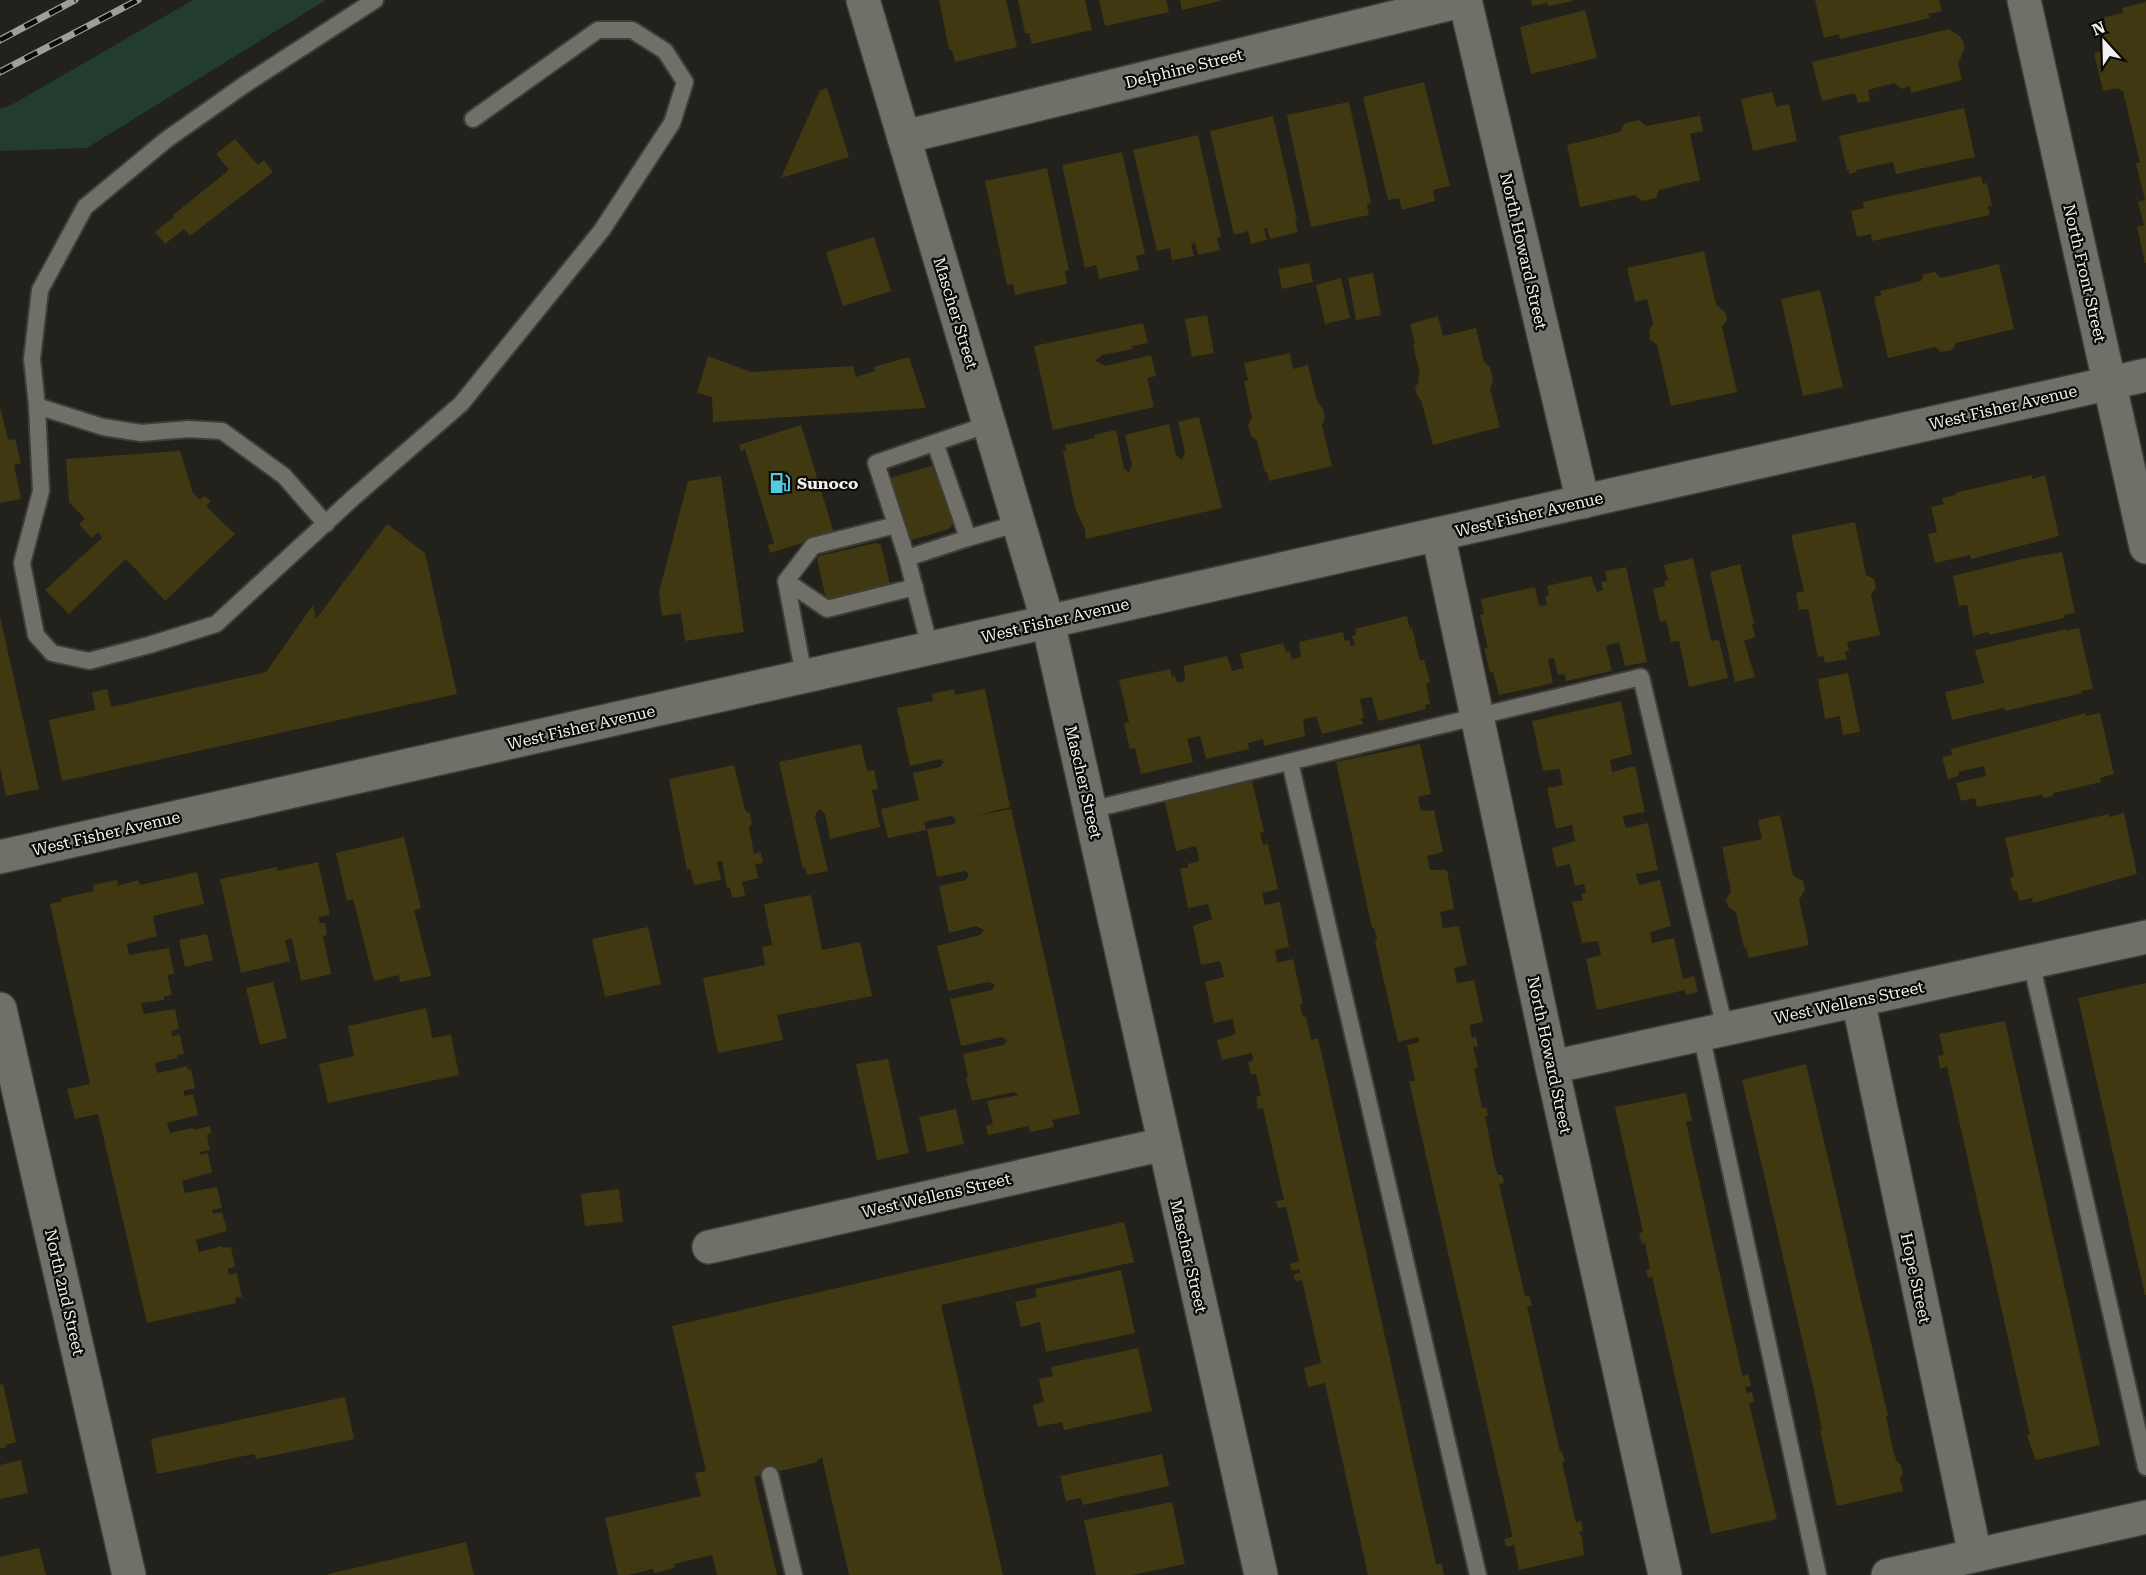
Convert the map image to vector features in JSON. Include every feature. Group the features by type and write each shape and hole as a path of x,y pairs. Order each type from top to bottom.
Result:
{"street":[{"name":"Mascher Street","path":"863,0 1048,621 1261,1575"},
{"name":"Delphine Street","path":"904,137 1465,0"},
{"name":"North Howard Street","path":"1465,0 1583,501"},
{"name":"North Front Street","path":"2024,0 2146,547"},
{"name":"West Fisher Avenue","path":"0,857 2146,375"},
{"name":"North Howard Street","path":"1438,534 1552,1067 1665,1575"},
{"name":"West Wellens Street","path":"1552,1067 2146,937"},
{"name":"Hope Street","path":"1858,1000 1975,1555"},
{"name":"North 2nd Street","path":"0,1009 129,1575"},
{"name":"West Wellens Street","path":"709,1247 1164,1143"},
{"path":"1888,1575 2146,1517"}],"lane":[{"path":"375,0 244,85 166,140 85,207 40,290 32,359 37,406 41,492 22,562 36,635 52,653 89,661 216,624 461,404 602,230 672,123 685,82 665,51 632,30 598,30 473,119"},
{"path":"37,406 103,427 141,433 189,429 222,431 284,476 326,524"},
{"path":"930,648 907,558 876,463 989,424"},
{"path":"935,443 968,538"},
{"path":"907,558 1018,523"},
{"path":"804,676 786,581 813,546 896,525"},
{"path":"786,581 827,609 915,587"},
{"path":"1090,810 1641,677 1713,1032 1818,1575"},
{"path":"1290,762 1478,1575"},
{"path":"2031,962 2146,1467"},
{"path":"770,1475 794,1575"}],"green space":[{"path":"193,0 326,0 87,148 0,151 0,109 13,104"}],"building":[{"path":"939,0 1006,0 1017,47 955,62 952,50 949,50"},
{"path":"1018,0 1085,0 1092,30 1032,44 1029,33 1025,33"},
{"path":"1099,0 1166,0 1169,12 1105,26"},
{"path":"1180,0 1220,0 1220,1 1182,10"},
{"path":"1531,0 1573,1 1548,6 1547,3 1532,6"},
{"path":"1815,0 1939,0 1942,11 1928,14 1930,18 1840,39 1839,34 1824,38"},
{"path":"2146,2 2145,263 2137,227 2144,225 2138,202 2145,200 2136,163 2140,163 2123,91 2119,88 2103,91 2094,53 2109,50 2103,42 2104,30 2106,30 2104,17 2123,13 2122,8"},
{"path":"1585,10 1597,58 1531,74 1520,27"},
{"path":"1949,29 1961,37 1965,47 1958,64 1962,80 1911,93 1910,86 1902,89 1894,83 1868,90 1870,101 1858,103 1855,93 1822,101 1812,62"},
{"path":"1424,82 1450,186 1433,190 1435,201 1402,210 1399,198 1388,200 1363,97"},
{"path":"827,88 849,157 781,178 820,90"},
{"path":"1772,92 1776,107 1789,104 1797,141 1753,151 1741,99"},
{"path":"1349,102 1371,203 1367,204 1369,215 1311,227 1287,115"},
{"path":"1964,108 1975,157 1896,174 1893,162 1856,170 1857,172 1849,174 1839,136"},
{"path":"1273,116 1298,232 1270,239 1267,228 1264,229 1267,240 1251,244 1248,231 1234,235 1210,131"},
{"path":"1700,116 1703,131 1690,134 1700,180 1659,190 1656,198 1642,201 1635,195 1580,207 1567,145 1620,132 1625,123 1639,120 1646,126"},
{"path":"1198,135 1221,237 1217,238 1220,250 1198,255 1195,243 1191,244 1194,256 1172,260 1170,248 1157,251 1133,150"},
{"path":"235,139 258,165 264,160 273,172 190,236 184,229 165,244 155,232 229,170 216,154"},
{"path":"1122,152 1145,254 1136,256 1139,270 1099,279 1096,265 1085,268 1062,165"},
{"path":"1047,168 1069,270 1065,271 1067,284 1015,295 1013,284 1007,285 985,181"},
{"path":"1981,176 1983,184 1987,183 1992,206 1988,206 1990,215 1872,241 1871,234 1857,237 1851,211 1864,208 1863,202"},
{"path":"874,237 891,291 843,306 826,252"},
{"path":"1704,251 1716,305 1725,312 1727,320 1722,327 1737,392 1671,406 1657,344 1650,340 1649,331 1653,324 1647,299 1635,302 1627,268"},
{"path":"1309,263 1313,282 1282,289 1278,269"},
{"path":"1999,264 2014,329 1956,343 1952,350 1941,352 1935,347 1888,358 1874,297 1881,295 1880,291 1921,281 1924,274 1935,272 1941,278"},
{"path":"1373,273 1381,315 1356,320 1348,278"},
{"path":"1341,278 1350,318 1325,324 1316,285"},
{"path":"1820,290 1843,387 1803,396 1781,299"},
{"path":"1207,315 1214,353 1192,357 1185,319"},
{"path":"1438,316 1443,336 1476,328 1484,362 1490,367 1493,381 1490,389 1500,427 1433,445 1421,400 1415,388 1419,381 1418,375 1420,375 1410,324"},
{"path":"1143,323 1148,343 1132,346 1133,349 1102,355 1095,361 1106,366 1151,355 1156,376 1147,378 1154,407 1053,430 1034,346"},
{"path":"1290,353 1293,369 1308,365 1317,401 1323,409 1325,418 1322,425 1332,466 1269,481 1257,441 1251,436 1248,425 1252,418 1244,381 1248,380 1244,363"},
{"path":"708,356 751,372 853,366 856,377 875,371 874,367 909,357 926,408 713,422 712,397 697,393"},
{"path":"0,407 8,440 15,439 21,463 14,465 21,499 0,503"},
{"path":"1199,417 1222,508 1086,539 1085,530 1075,508 1063,451 1066,451 1065,445 1116,430 1124,468 1129,473 1132,465 1125,435 1169,424 1176,455 1182,460 1185,453 1178,422"},
{"path":"801,425 834,533 770,553 768,545 774,543 745,449 741,451 739,445"},
{"path":"180,451 193,493 200,500 204,496 211,501 206,506 235,534 165,601 126,559 69,614 45,590 102,538 98,532 92,538 79,524 85,519 69,502 66,459"},
{"path":"931,466 937,468 953,524 949,529 911,540 908,539 890,481 893,477"},
{"path":"2032,475 2032,479 2045,475 2059,536 1971,559 1970,555 1935,563 1928,534 1937,532 1931,507 1944,504 1942,498 1956,495 1955,493"},
{"path":"721,476 744,632 685,641 681,613 662,616 659,592 688,481"},
{"path":"1855,522 1866,575 1874,579 1876,588 1871,595 1880,635 1847,642 1849,651 1845,652 1847,659 1825,663 1823,656 1818,657 1808,609 1799,610 1796,593 1804,591 1791,535"},
{"path":"387,524 425,553 457,694 62,781 49,720 95,710 92,692 107,689 111,707 266,672 313,605 316,619"},
{"path":"876,543 881,545 890,584 888,589 831,602 826,599 817,559 819,556"},
{"path":"2062,552 2075,613 2064,615 2064,618 1989,635 1988,632 1973,636 1967,605 1959,606 1953,576 2026,558"},
{"path":"1693,558 1711,641 1719,640 1728,678 1689,687 1679,641 1671,642 1666,620 1660,622 1653,589 1665,586 1664,581 1668,580 1664,565"},
{"path":"1740,564 1754,623 1752,624 1755,637 1744,641 1755,677 1735,682 1710,572"},
{"path":"1626,567 1647,662 1625,666 1619,643 1612,644 1606,646 1612,671 1566,681 1565,674 1558,675 1554,658 1548,659 1553,683 1499,695 1493,672 1490,673 1484,648 1488,648 1480,615 1484,614 1481,599 1535,587 1539,606 1547,605 1545,596 1549,595 1547,586 1591,576 1597,592 1603,590 1601,582 1607,581 1605,571"},
{"path":"1407,616 1420,661 1424,660 1430,682 1426,684 1430,704 1425,705 1426,709 1378,721 1372,697 1360,699 1363,724 1322,734 1316,716 1303,719 1305,736 1264,746 1263,739 1248,743 1249,749 1206,759 1200,736 1187,739 1193,762 1141,774 1135,748 1130,749 1124,724 1129,722 1119,680 1170,669 1177,683 1185,681 1184,666 1227,656 1232,671 1244,668 1240,654 1283,643 1286,652 1290,651 1292,659 1301,657 1299,642 1343,632 1345,641 1349,640 1351,646 1355,645 1352,636 1356,635 1355,629"},
{"path":"0,617 39,789 6,796 0,767"},
{"path":"2079,628 2093,689 2005,711 2004,708 1952,720 1945,692 1984,683 1975,650"},
{"path":"1848,673 1860,732 1843,735 1840,716 1825,719 1818,679"},
{"path":"954,689 955,695 985,689 1010,807 975,816 1011,809 1080,1114 1052,1120 1054,1127 1030,1132 1029,1126 988,1135 986,1126 993,1124 987,1101 1019,1095 1014,1092 972,1101 966,1077 968,1077 963,1054 1004,1045 1007,1040 1002,1037 961,1046 950,999 992,990 995,984 988,982 948,991 937,946 980,935 984,930 976,926 949,933 939,886 966,880 969,874 965,871 937,877 927,829 954,824 956,819 951,816 924,822 926,830 888,838 881,809 919,800 913,773 940,767 944,762 940,759 910,766 897,708 933,701 932,694"},
{"path":"1621,701 1632,754 1610,760 1612,772 1635,766 1645,812 1623,816 1624,823 1626,828 1648,823 1658,870 1636,874 1639,885 1660,880 1671,926 1650,932 1652,943 1674,938 1683,979 1694,976 1698,992 1686,995 1685,990 1597,1010 1586,959 1601,955 1598,941 1582,943 1572,902 1583,900 1581,894 1586,893 1584,884 1575,886 1570,864 1556,867 1552,848 1575,841 1572,825 1556,829 1547,788 1563,785 1560,769 1543,771 1532,721"},
{"path":"2086,713 2086,716 2100,713 2114,774 2100,778 2101,782 2054,793 2045,798 2041,795 1977,807 1975,798 1961,801 1956,783 1986,776 1984,766 1958,772 1959,776 1948,779 1942,757 1952,755 1951,749"},
{"path":"861,744 867,771 874,770 878,789 872,790 880,827 830,839 825,814 819,809 815,816 828,871 807,875 805,868 803,869 779,762"},
{"path":"1420,744 1431,794 1418,797 1419,804 1421,811 1434,810 1443,852 1427,856 1430,870 1447,870 1454,909 1440,912 1443,928 1459,926 1467,965 1454,968 1457,983 1474,980 1483,1022 1469,1025 1472,1038 1476,1037 1478,1046 1473,1047 1478,1067 1474,1068 1482,1108 1486,1107 1488,1116 1485,1116 1496,1171 1498,1175 1502,1175 1504,1183 1499,1184 1525,1296 1529,1295 1532,1306 1527,1306 1560,1452 1562,1451 1565,1462 1562,1462 1576,1523 1581,1521 1583,1531 1579,1532 1582,1537 1584,1555 1519,1570 1514,1545 1506,1547 1504,1539 1512,1537 1512,1534 1409,1081 1415,1081 1407,1045 1419,1042 1418,1037 1398,1042 1375,941 1377,940 1376,934 1372,928 1336,762"},
{"path":"734,765 745,810 750,814 752,822 749,828 754,854 761,852 763,863 755,864 758,878 742,882 745,896 732,898 730,888 727,888 722,861 717,862 721,880 694,885 690,869 687,870 669,779"},
{"path":"1252,781 1264,832 1260,833 1263,845 1268,844 1278,889 1262,893 1265,905 1280,902 1289,947 1275,950 1277,963 1293,959 1303,1004 1300,1005 1303,1017 1306,1017 1311,1040 1318,1038 1436,1564 1442,1564 1444,1575 1368,1575 1325,1383 1308,1387 1304,1368 1321,1363 1302,1280 1295,1281 1294,1274 1300,1273 1300,1269 1292,1271 1290,1264 1299,1261 1286,1207 1278,1208 1276,1201 1284,1200 1263,1108 1258,1109 1256,1097 1261,1095 1256,1074 1251,1074 1248,1062 1253,1061 1252,1053 1222,1060 1217,1040 1236,1034 1233,1019 1214,1023 1205,982 1224,977 1220,961 1201,965 1193,926 1212,919 1208,904 1188,908 1180,869 1199,861 1198,853 1196,846 1176,851 1165,802"},
{"path":"2124,813 2137,874 2033,903 2032,898 2019,901 2017,891 2013,891 2010,878 2014,877 2005,838 2109,814 2109,817"},
{"path":"1780,815 1793,876 1803,881 1805,890 1799,900 1809,945 1749,958 1746,947 1744,948 1736,912 1728,907 1726,900 1731,891 1722,847 1762,839 1758,820"},
{"path":"404,837 421,908 414,910 431,976 400,982 399,975 374,981 353,899 347,901 336,853"},
{"path":"318,862 330,915 318,917 320,923 325,923 327,935 323,936 331,974 301,981 292,939 285,940 290,961 241,973 220,879 277,867 277,871"},
{"path":"197,872 204,904 153,916 157,936 127,944 129,955 169,948 174,974 167,975 172,995 164,996 164,1000 141,1003 144,1014 175,1009 179,1029 171,1031 172,1036 180,1035 184,1054 155,1063 156,1068 158,1073 187,1066 188,1070 191,1069 195,1088 183,1091 185,1096 193,1094 198,1115 167,1123 170,1133 210,1126 212,1133 207,1135 210,1150 200,1152 201,1155 208,1153 212,1172 182,1181 185,1193 217,1187 222,1208 212,1210 213,1214 222,1212 227,1231 196,1240 199,1252 222,1246 223,1248 231,1247 235,1267 228,1268 228,1271 229,1275 237,1273 242,1297 235,1298 236,1303 147,1323 98,1114 75,1119 67,1089 90,1084 50,904 62,901 62,898 94,891 93,885 117,880 118,886 138,880 140,885"},
{"path":"811,895 822,950 860,942 872,996 777,1015 783,1040 718,1053 703,978 765,965 762,947 772,945 764,904"},
{"path":"648,927 661,984 605,997 592,939"},
{"path":"207,934 213,960 185,967 179,940"},
{"path":"273,982 287,1038 260,1045 246,988"},
{"path":"2146,983 2146,1295 2145,1295 2078,998"},
{"path":"426,1008 432,1038 451,1035 459,1075 328,1103 319,1064 354,1056 348,1026"},
{"path":"2005,1021 2100,1445 2036,1460 2027,1436 2030,1434 1947,1067 1940,1068 1938,1056 1944,1055 1939,1034"},
{"path":"888,1059 909,1153 877,1160 856,1064"},
{"path":"1806,1064 1888,1416 1886,1416 1893,1450 1903,1474 1900,1479 1903,1491 1837,1506 1820,1430 1822,1430 1815,1395 1742,1080"},
{"path":"1686,1093 1692,1121 1686,1122 1742,1374 1743,1376 1748,1374 1751,1386 1745,1387 1747,1393 1752,1392 1754,1402 1749,1403 1777,1519 1711,1534 1654,1285 1652,1277 1648,1278 1646,1270 1650,1269 1645,1243 1642,1244 1639,1233 1643,1232 1615,1107"},
{"path":"956,1109 964,1144 927,1152 919,1117"},
{"path":"619,1189 623,1222 585,1226 581,1194"},
{"path":"1124,1222 1134,1262 941,1305 1003,1575 849,1575 822,1458 817,1460 818,1462 754,1477 777,1575 717,1575 712,1555 674,1564 675,1568 654,1573 653,1569 618,1575 605,1518 701,1496 695,1473 706,1471 672,1326"},
{"path":"1121,1270 1135,1333 1046,1352 1040,1322 1021,1327 1015,1302 1037,1297 1035,1289"},
{"path":"1138,1348 1152,1411 1064,1430 1062,1422 1038,1427 1033,1405 1044,1402 1039,1379 1053,1376 1051,1367"},
{"path":"3,1384 16,1442 0,1449 0,1385"},
{"path":"345,1397 354,1439 256,1459 254,1454 157,1474 151,1439"},
{"path":"1162,1454 1169,1486 1083,1505 1081,1498 1066,1501 1060,1476"},
{"path":"21,1460 28,1493 0,1499 0,1465"},
{"path":"1172,1502 1185,1564 1132,1575 1096,1575 1084,1520"},
{"path":"466,1542 474,1575 328,1575 328,1574"},
{"path":"39,1548 46,1575 0,1575 0,1557"}],"railway":[{"path":"0,40 75,0"},
{"path":"0,72 138,0"}],"place":[{"name":"Sunoco","path":"780,483"}]}
